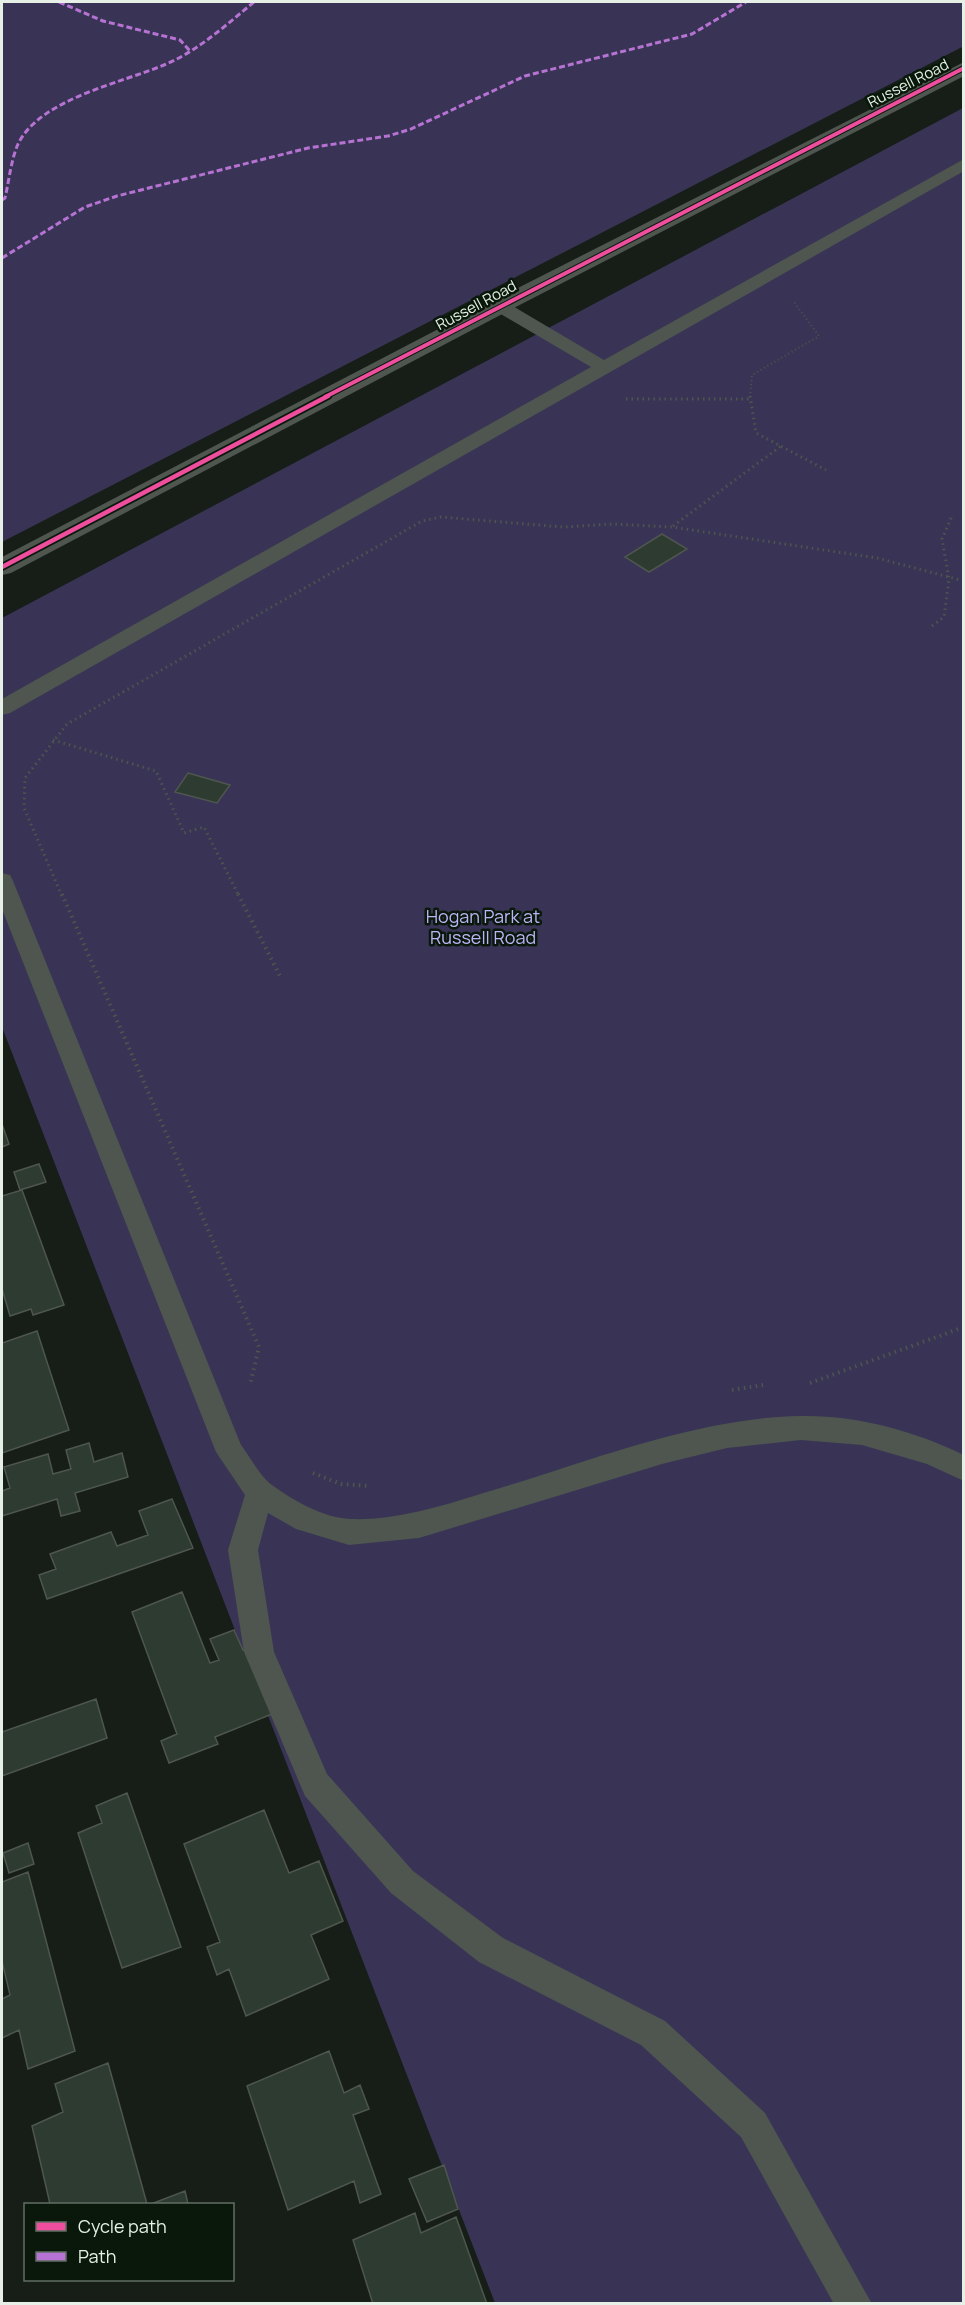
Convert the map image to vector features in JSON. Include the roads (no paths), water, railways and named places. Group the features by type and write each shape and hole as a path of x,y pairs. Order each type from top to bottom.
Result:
{"street":[{"name":"Russell Road","path":"2,567 500,306 963,68"}],"lane":[{"path":"2,708 963,164"},
{"path":"500,306 604,367"},
{"path":"2,881 230,1452 260,1493 306,1520 349,1532 419,1525 662,1452 727,1436 801,1428 862,1433 934,1454 963,1469"},
{"path":"260,1493 243,1550 259,1652 316,1785 402,1882 491,1950 653,2032 753,2125 854,2304"}],"park label":[{"name":"Hogan Park at Russell Road","path":"483,926"}]}
